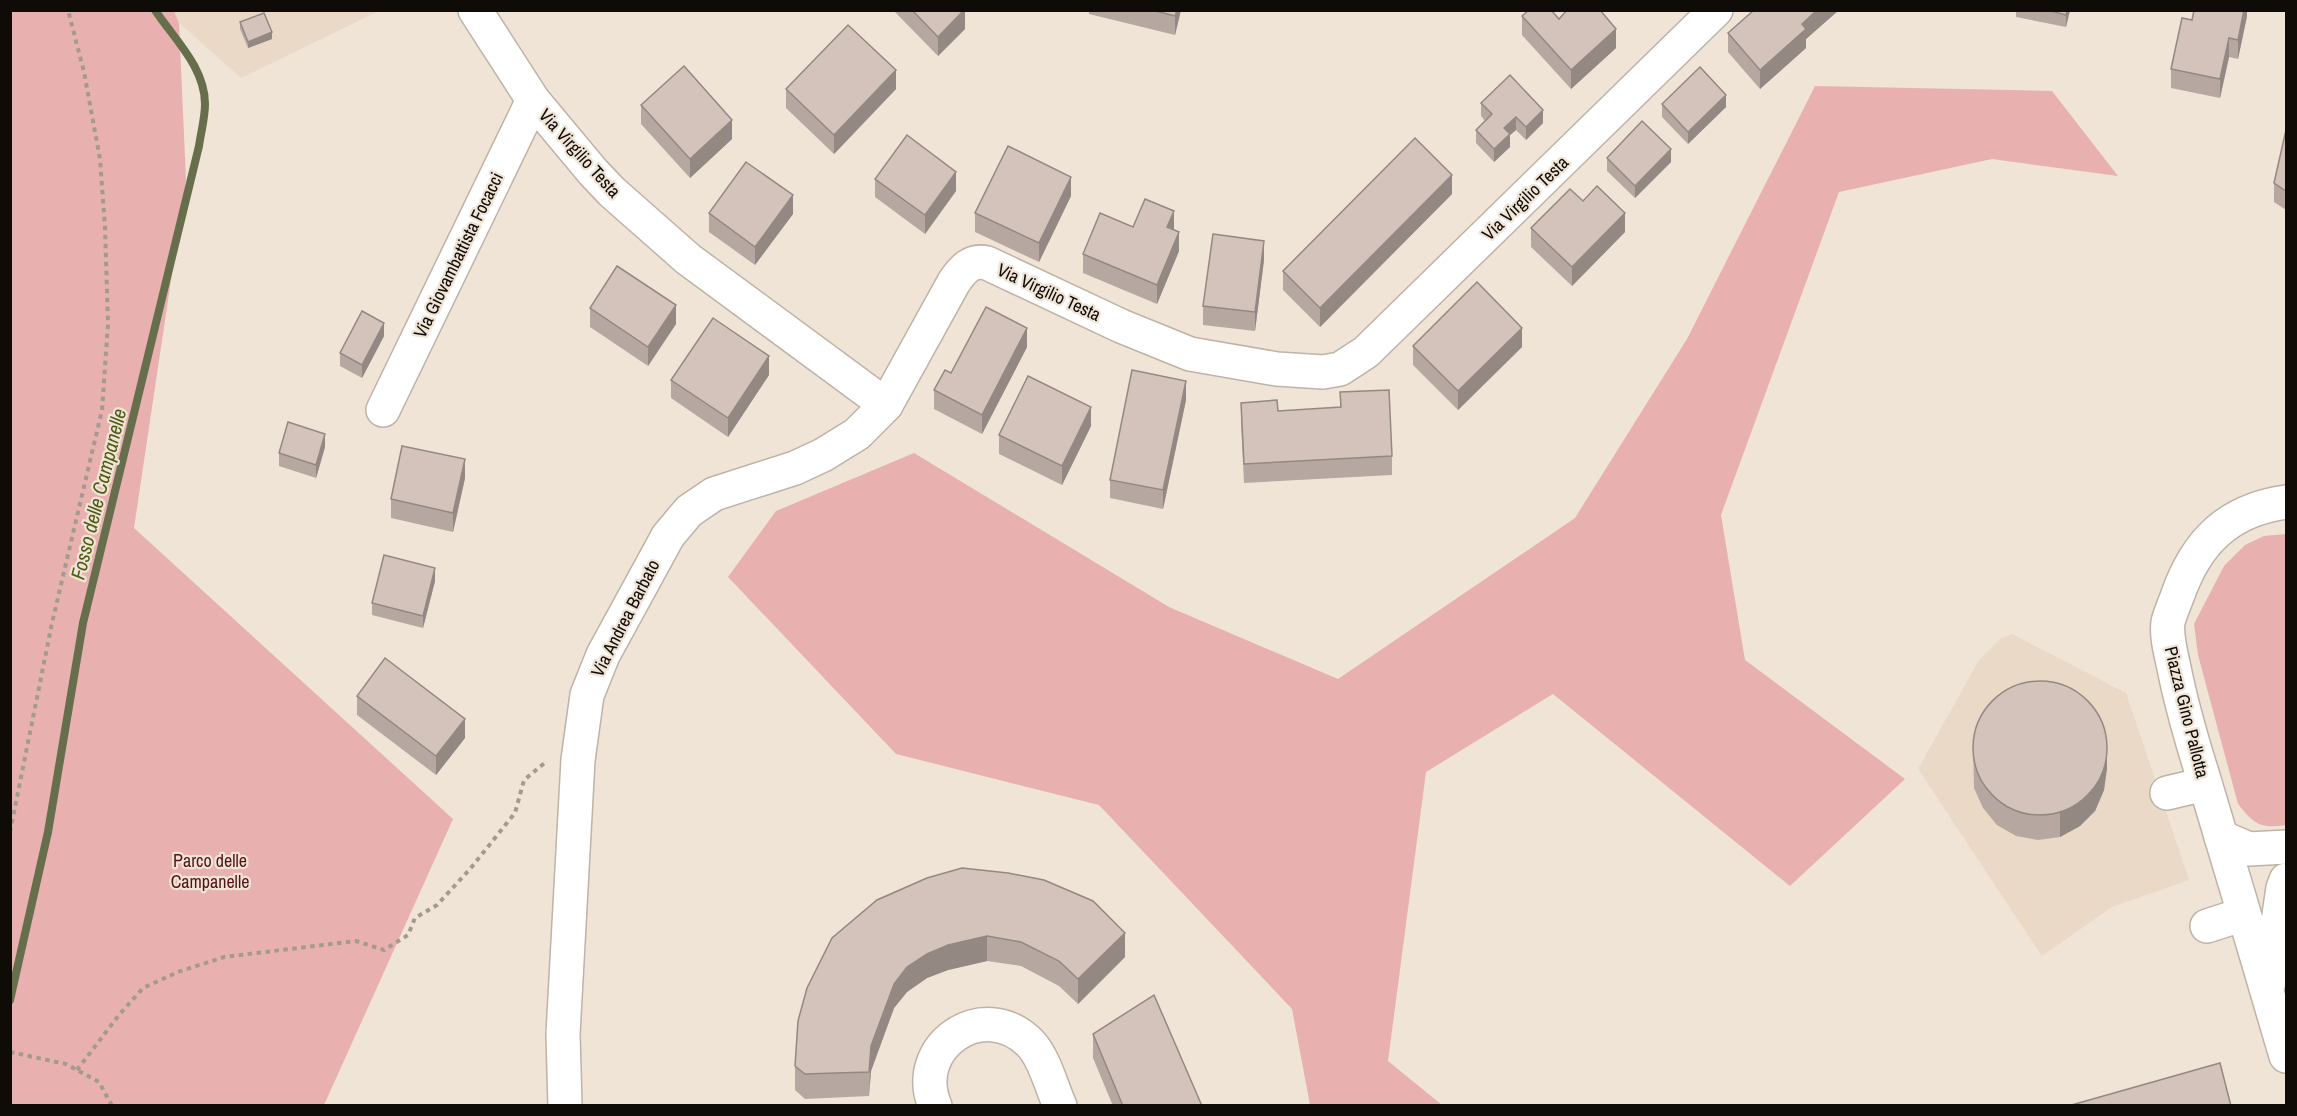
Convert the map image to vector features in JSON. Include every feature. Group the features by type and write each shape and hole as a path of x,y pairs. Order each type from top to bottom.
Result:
{"street":[{"name":"Via Virgilio Testa","path":"475,10 533,100 593,172 688,259 886,405 954,282 966,267 975,262 993,266 1121,326 1190,354 1309,372 1329,372 1346,366 1366,352 1716,10"},
{"name":"Via Giovambattista Focacci","path":"383,410 533,100"},
{"name":"Via Andrea Barbato","path":"565,1106 563,1034 578,760 587,695 603,655 678,521 700,502 714,494 795,468 824,455 857,434 886,405"},
{"name":"Piazza Gino Pallotta","path":"2286,502 2239,515 2211,537 2197,552 2182,581 2168,622 2170,650 2182,705 2286,1056"},
{"path":"2168,793 2205,784"},
{"path":"2221,837 2249,849 2286,847"},
{"path":"2268,993 2286,880"},
{"path":"2207,927 2244,914"},
{"path":"935,1106 929,1084 938,1052 958,1032 988,1023 1009,1029 1031,1044 1060,1106"}],"path":[{"path":"10,832 52,623 102,410 108,324 105,227 98,148 84,72 68,10"},
{"path":"77,1070 119,1015 144,988 178,972 224,957 356,941 384,950 408,935 415,918 437,905 470,869 515,813 524,780 546,761 578,760"},
{"path":"10,1052 66,1064 99,1082 112,1106"}],"shaded area":[{"path":"174,11 379,11 241,78 179,23"},
{"path":"2012,634 2126,693 2189,880 2112,907 2042,956 1918,769 1979,660 2000,639"}],"green space":[{"name":"Parco delle Campanelle","path":"10,11 174,11 179,23 186,180 134,528 453,819 324,1105 11,1105"},
{"path":"1815,86 2052,91 2118,176 1992,159 1839,192 1721,515 1745,660 1905,779 1790,886 1553,694 1426,772 1388,1061 1442,1105 1310,1105 1292,1009 1099,805 896,754 728,577 776,511 914,453 1169,607 1338,679 1575,518 1687,339"},
{"path":"2286,534 2286,825 2270,826 2258,824 2238,804 2198,655 2194,624 2224,566 2245,545 2264,536"}],"building":[{"path":"912,10 964,10 938,37"},
{"path":"1152,10 1177,10 1175,16"},
{"path":"1529,10 1551,10 1559,19 1567,10 1600,10 1616,29 1571,70 1522,16"},
{"path":"1754,10 1817,10 1802,24 1806,29 1760,70 1728,33"},
{"path":"2047,10 2067,10 2066,15"},
{"path":"2194,10 2244,10 2238,40 2229,38 2220,79 2171,69 2182,18 2192,20"},
{"path":"264,13 272,32 248,42 240,22"},
{"path":"848,25 896,70 834,135 786,89"},
{"path":"684,66 732,120 690,159 641,105"},
{"path":"1700,67 1726,95 1688,132 1662,104"},
{"path":"1510,75 1543,110 1526,127 1516,117 1504,128 1510,134 1494,149 1476,130 1492,114 1481,103"},
{"path":"1642,121 1671,149 1635,186 1607,158"},
{"path":"2286,130 2286,191 2274,183"},
{"path":"907,135 956,172 925,215 875,179"},
{"path":"1415,138 1452,175 1320,308 1283,271"},
{"path":"1008,146 1071,177 1039,243 975,213"},
{"path":"746,162 793,195 755,247 709,213"},
{"path":"1597,186 1625,213 1572,267 1531,228 1570,189 1583,201"},
{"path":"1145,199 1174,211 1167,227 1179,232 1157,285 1083,254 1100,213 1133,227"},
{"path":"1213,234 1264,241 1255,312 1203,306"},
{"path":"617,266 676,305 648,347 590,308"},
{"path":"1477,282 1522,328 1458,391 1413,346"},
{"path":"986,307 1027,328 982,415 934,390 945,370 951,373"},
{"path":"362,311 384,323 362,365 340,353"},
{"path":"713,318 769,356 728,418 671,380"},
{"path":"1132,370 1186,381 1163,490 1110,480"},
{"path":"1028,376 1091,407 1062,466 999,435"},
{"path":"1389,390 1392,456 1244,464 1241,403 1277,400 1278,411 1341,407 1340,392"},
{"path":"288,422 325,434 316,465 279,453"},
{"path":"402,446 465,459 453,513 391,499"},
{"path":"384,555 435,568 423,616 372,603"},
{"path":"385,658 465,719 436,756 357,696"},
{"path":"2040,681 2065,686 2087,701 2102,723 2107,748 2102,773 2087,795 2065,810 2040,815 2015,810 1993,795 1978,773 1973,748 1978,723 1993,701 2015,686"},
{"path":"962,868 1044,880 1093,901 1125,933 1078,979 1059,961 1021,942 987,936 948,945 927,954 907,967 894,984 871,1046 869,1072 805,1074 795,1066 798,1021 807,988 832,938 877,900 927,878"},
{"path":"1154,995 1202,1106 1123,1106 1093,1034"},
{"path":"2220,1063 2231,1106 2068,1106"}],"waterway":[{"name":"Fosso delle Campanelle","path":"10,1000 48,832 83,623 204,120 204,91 200,78 187,54 155,10"}]}
